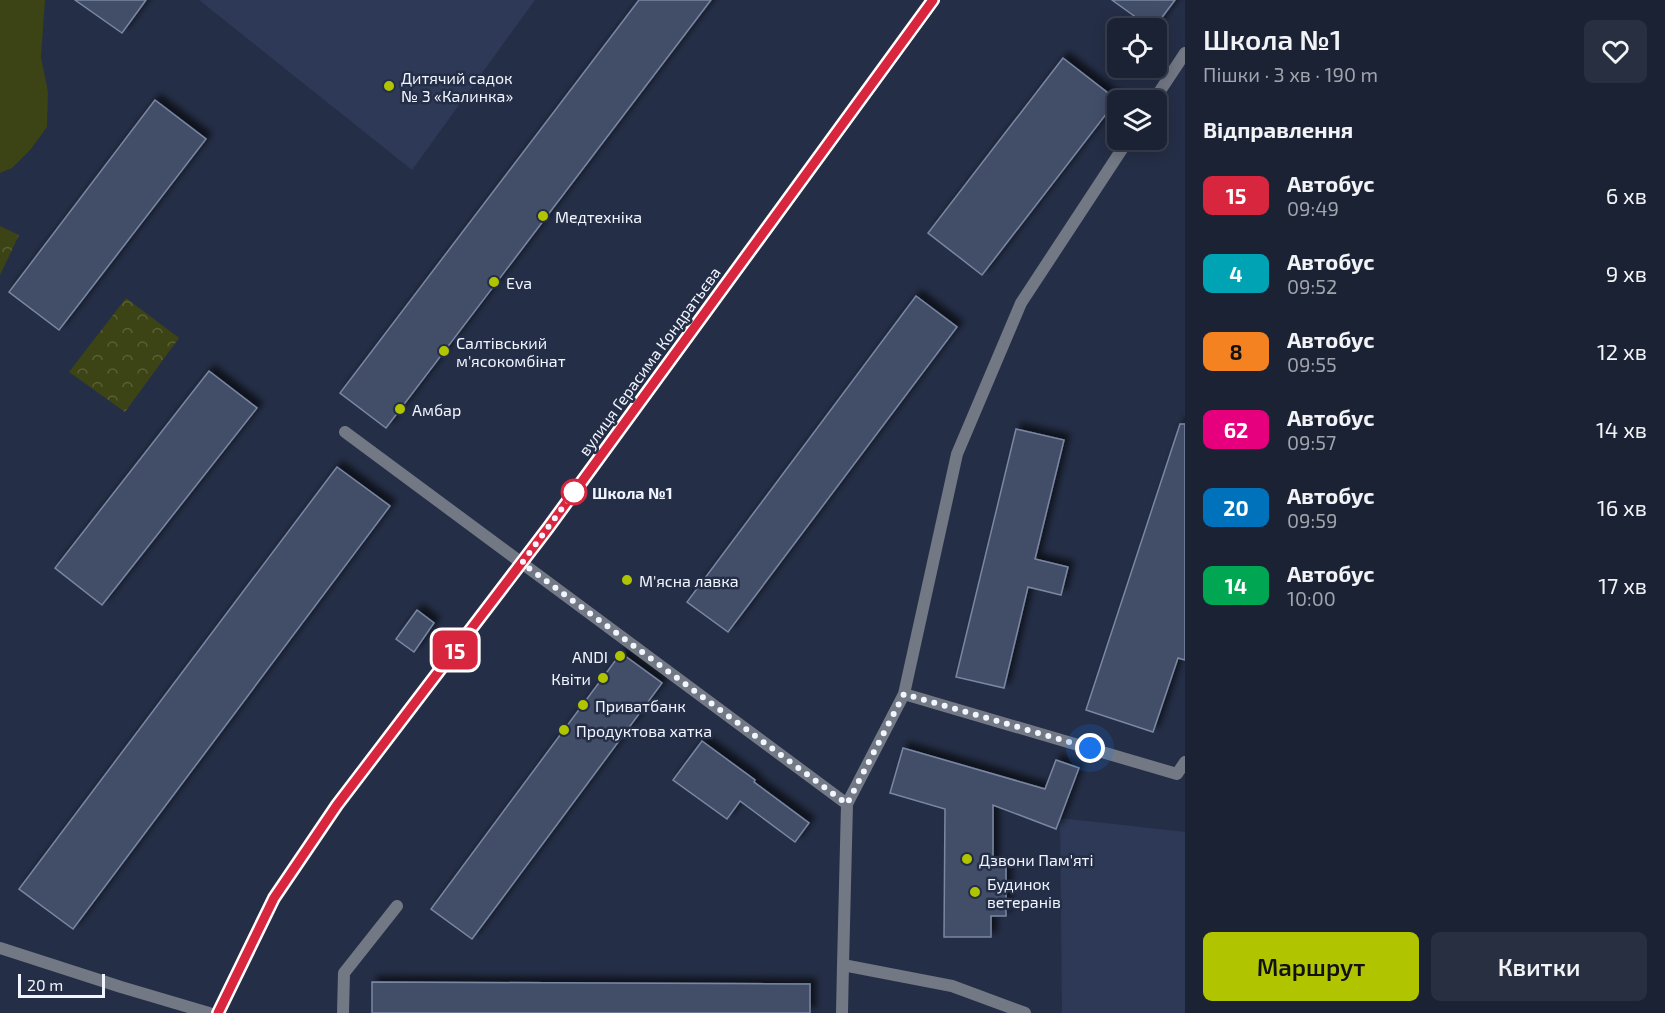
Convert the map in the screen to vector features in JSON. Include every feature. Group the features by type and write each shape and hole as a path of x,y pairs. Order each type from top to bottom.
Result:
{"main road":[{"name":"вулиця Герасима Кондратьєва","path":"218,1013 274,898 330,814 522,563 933,0"}],"street":[{"path":"1161,90 1185,53"},
{"path":"842,1013 847,804 904,694 957,454 1021,303 1121,150"},
{"path":"345,432 847,804"},
{"path":"904,694 1177,774 1185,762"},
{"path":"343,1013 344,972 397,906"},
{"path":"0,948 209,1013"},
{"path":"843,965 952,986 1025,1013"}],"shaded area":[{"name":"Дитячий садок № 3 «Калинка»","path":"199,0 535,0 412,170"},
{"path":"1060,818 1185,832 1185,1013 1062,1013"}],"green space":[{"path":"0,0 45,0 41,57 48,92 47,127 31,149 12,168 0,173"},
{"path":"0,226 19,235 0,275"},
{"path":"126,298 179,338 125,412 69,372"}],"building":[{"path":"75,0 146,0 122,33"},
{"path":"639,0 711,0 386,428 340,393"},
{"path":"1112,0 1175,0 1162,18 1137,18"},
{"path":"1063,58 1107,92 1107,113 982,275 928,233"},
{"path":"155,100 206,139 59,330 9,292"},
{"path":"916,296 957,327 728,632 687,602"},
{"path":"209,371 257,408 102,605 55,568"},
{"path":"1180,424 1185,424 1185,660 1178,658 1153,732 1086,710"},
{"path":"1016,429 1064,440 1035,559 1068,567 1061,595 1028,587 1004,688 956,677"},
{"path":"337,467 390,506 73,929 19,889"},
{"path":"417,610 434,623 414,652 396,639"},
{"path":"621,653 662,683 472,939 431,909"},
{"path":"702,741 809,823 795,842 740,801 727,819 673,780"},
{"path":"903,748 1045,789 1056,760 1079,768 1056,829 993,805 993,867 1006,867 1006,916 991,916 991,937 944,937 945,809 890,793"},
{"path":"372,982 810,984 810,1013 372,1013"}],"bus line":[{"name":"15","path":"218,1013 274,898 337,805 548,528 933,0"}],"place":[{"name":"Дитячий садок № 3 «Калинка»","path":"389,86"},
{"name":"Медтехніка","path":"543,216"},
{"name":"Eva","path":"494,282"},
{"name":"Салтівський м'ясокомбінат","path":"444,351"},
{"name":"Амбар","path":"400,409"},
{"name":"Школа №1","path":"574,492"},
{"name":"М'ясна лавка","path":"627,580"},
{"name":"ANDI","path":"620,656"},
{"name":"Квіти","path":"603,678"},
{"name":"Приватбанк","path":"583,705"},
{"name":"Продуктова хатка","path":"564,730"},
{"name":"Дзвони Пам'яті","path":"967,859"},
{"name":"Будинок ветеранів","path":"975,892"}],"route":[{"path":"574,492 522,563 847,804 904,694 1090,748"}]}
